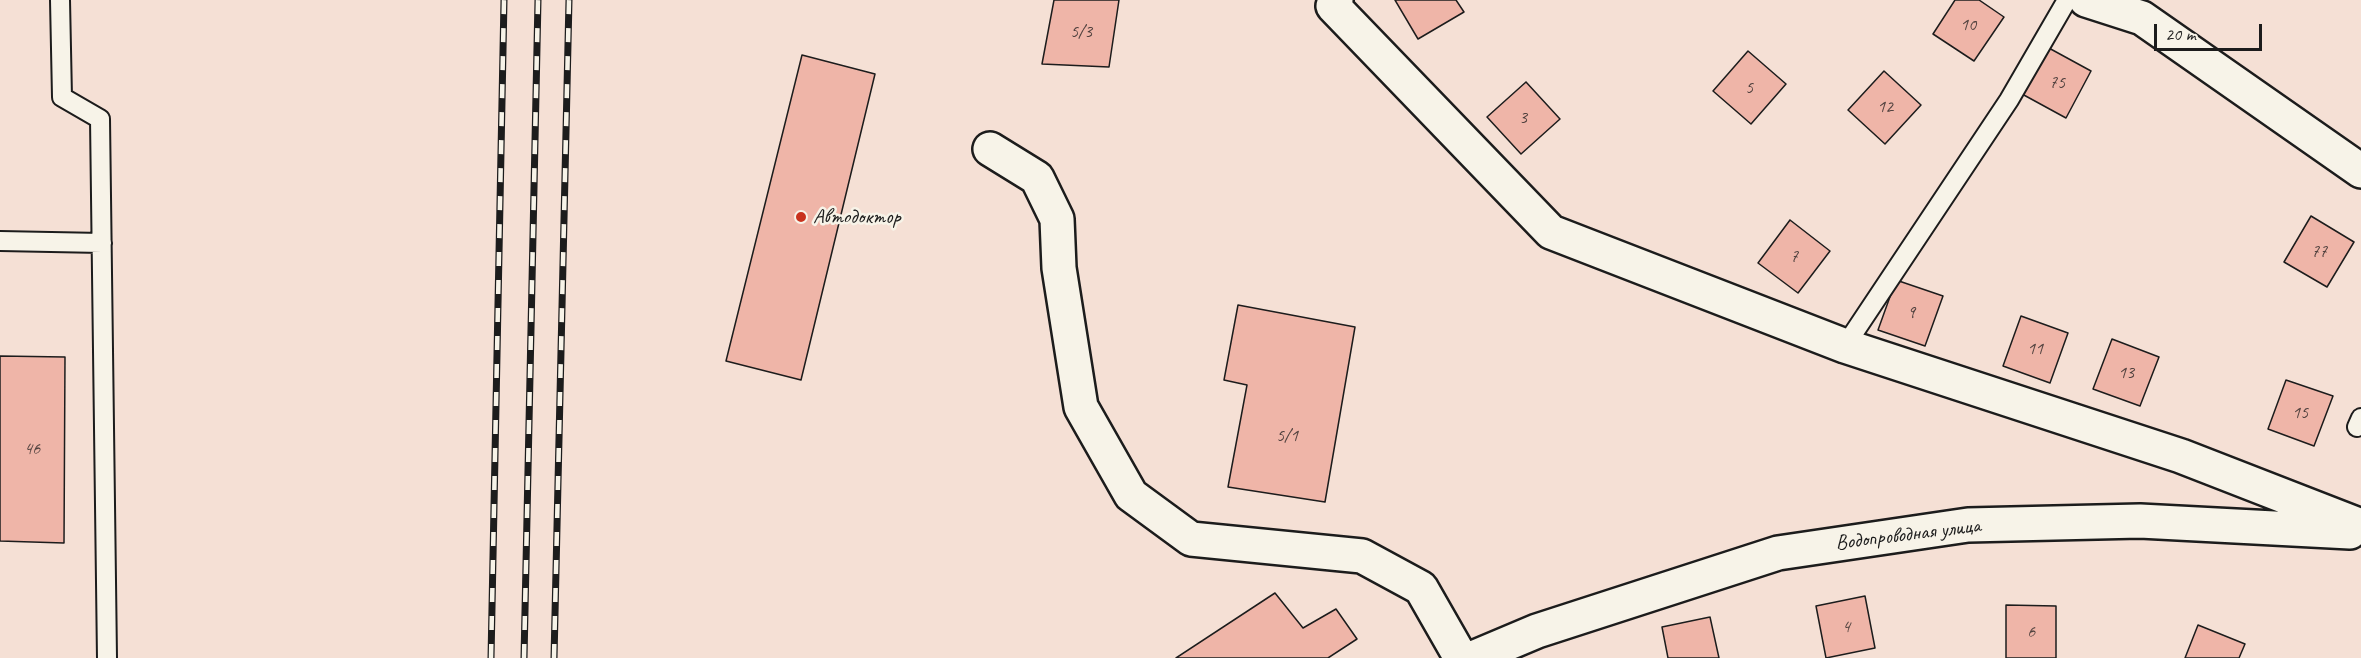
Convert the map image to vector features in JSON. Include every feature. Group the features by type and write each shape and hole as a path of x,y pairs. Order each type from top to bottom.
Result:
{"street":[{"path":"1335,0 1333,6 1551,232 1845,346 2181,456 2361,526"},
{"path":"2086,0 2142,18 2361,171"},
{"path":"990,149 1038,178 1057,219 1059,268 1081,407 1131,495 1191,539 1362,556 1421,588 1461,658"},
{"name":"Водопроводная улица","path":"1473,658 1538,631 1778,553 1968,525 2140,521 2361,533"}],"lane":[{"path":"60,0 62,97 100,119 107,658"},
{"path":"1845,346 2009,100 2067,0"},
{"path":"0,241 102,243"}],"building":[{"path":"1054,0 1119,0 1109,67 1042,64"},
{"path":"1395,0 1456,0 1464,12 1418,39"},
{"path":"1955,0 1979,0 2004,17 1974,61 1933,34"},
{"path":"2047,47 2091,71 2066,118 2022,94"},
{"path":"1748,51 1786,84 1751,124 1713,91"},
{"name":"Автодоктор","path":"802,55 875,74 801,380 726,361"},
{"path":"1884,71 1921,105 1885,144 1848,110"},
{"path":"1526,82 1560,119 1521,154 1487,117"},
{"path":"2311,216 2354,242 2327,287 2284,262"},
{"path":"1790,220 1830,251 1798,293 1758,263"},
{"path":"1896,280 1943,296 1925,346 1878,330"},
{"path":"1238,305 1355,327 1325,502 1228,487 1247,385 1224,380"},
{"path":"2021,316 2068,333 2050,383 2003,366"},
{"path":"2112,339 2159,357 2140,406 2093,389"},
{"path":"0,356 65,357 64,543 0,541"},
{"path":"2286,380 2333,396 2314,446 2268,429"},
{"path":"1275,593 1303,628 1336,609 1357,639 1328,658 1176,658"},
{"path":"1865,596 1875,648 1826,658 1816,606"},
{"path":"2006,605 2056,606 2056,658 2006,658"},
{"path":"1710,617 1719,658 1668,658 1662,627"},
{"path":"2198,625 2245,644 2239,658 2185,658"}],"railway":[{"path":"491,658 504,0"},
{"path":"524,658 538,0"},
{"path":"554,658 569,0"}],"place":[{"name":"Автодоктор","path":"801,217"}]}
